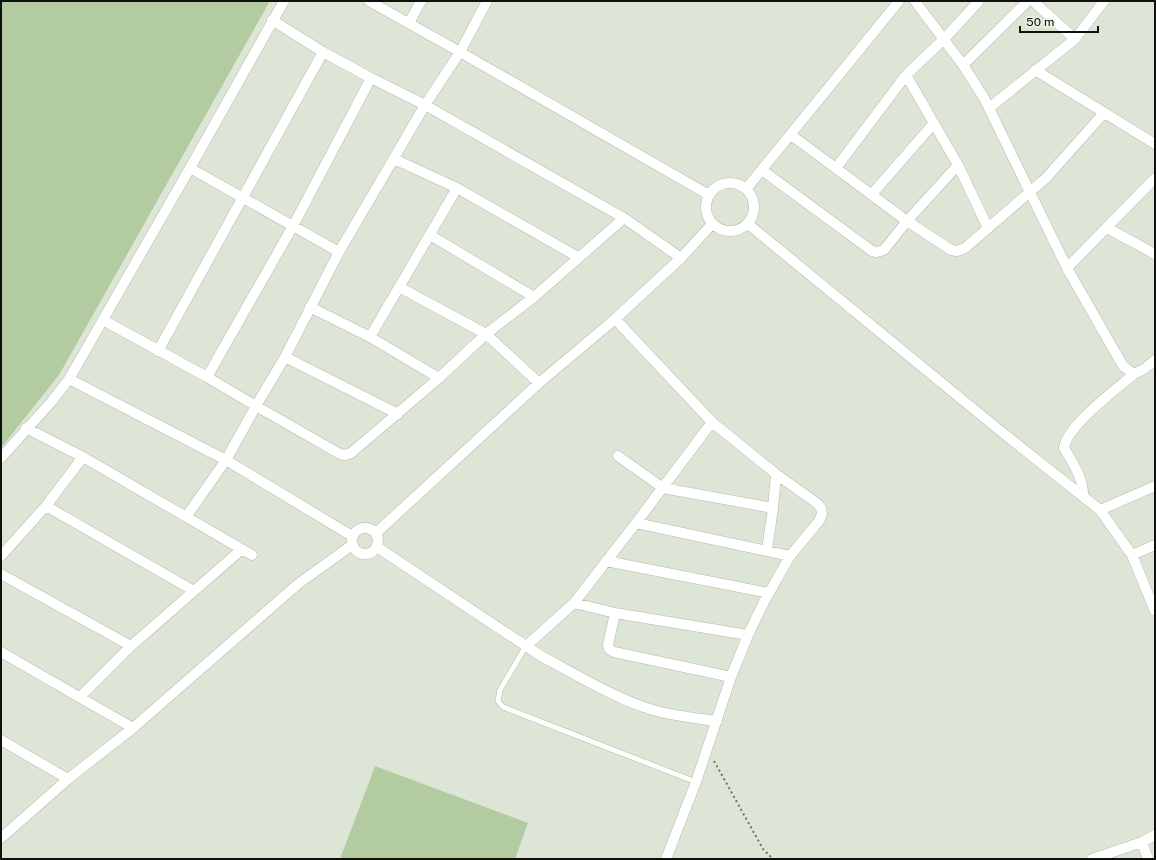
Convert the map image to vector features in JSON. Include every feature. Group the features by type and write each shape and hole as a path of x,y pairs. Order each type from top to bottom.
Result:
{"street":[{"path":"1,458 26,428 52,401 68,379 190,168 284,1"},
{"path":"369,1 709,195"},
{"path":"409,23 421,1"},
{"path":"186,518 226,460 285,357 339,252 425,105 460,52 487,1"},
{"path":"746,189 899,1"},
{"path":"915,1 963,65 989,108 1067,268 1123,366 1134,374"},
{"path":"836,168 906,75 944,39 979,1"},
{"path":"963,65 1028,1"},
{"path":"1033,1 1076,39"},
{"path":"989,108 1076,39 1104,1"},
{"path":"272,20 323,52 425,105 624,218 681,258"},
{"path":"158,351 323,52"},
{"path":"1035,70 1155,144"},
{"path":"906,75 958,165 988,228"},
{"path":"207,377 293,226 371,78"},
{"path":"790,135 907,221 951,250 957,251 965,248 1046,178 1104,113"},
{"path":"872,194 934,123"},
{"path":"394,159 457,188 578,257"},
{"path":"762,170 872,251 877,252 884,250 907,221 958,165"},
{"path":"190,168 339,252"},
{"path":"1067,268 1155,178"},
{"path":"726,183 734,183 746,189 754,202 755,210 753,218 742,229 734,232 726,232 718,229 712,224 706,210 709,195 714,190 726,183"},
{"path":"370,337 457,188"},
{"path":"103,320 344,455 351,453 398,414 486,334 534,297 624,218"},
{"path":"376,533 539,383 615,319 681,258 712,224"},
{"path":"748,224 998,429 1100,510 1132,554 1154,606"},
{"path":"1107,228 1155,254"},
{"path":"430,235 534,297"},
{"path":"399,287 486,334 539,383"},
{"path":"310,307 370,337 439,378"},
{"path":"615,319 712,422 776,474 818,504 821,508 822,514 819,521 790,556 748,634 696,782 666,859"},
{"path":"285,357 398,414"},
{"path":"1083,497 1084,488 1064,448 1065,443 1080,421 1134,374 1144,369 1155,360"},
{"path":"3,833 68,778 133,728 298,584 352,540 355,532 363,528 372,530 376,533 378,542 377,547 371,553 366,555 357,553 352,540 226,460 68,379"},
{"path":"526,646 574,603 712,422"},
{"path":"26,428 83,457 252,555"},
{"path":"618,456 663,488 774,508"},
{"path":"1,556 46,506 83,457"},
{"path":"767,550 774,508 776,474"},
{"path":"1100,510 1155,486"},
{"path":"46,506 194,591"},
{"path":"636,523 790,556"},
{"path":"1132,554 1155,545"},
{"path":"377,547 541,656 568,671 620,697 651,709 669,714 717,721"},
{"path":"80,697 131,646 242,549"},
{"path":"606,561 769,593"},
{"path":"1,574 131,646"},
{"path":"574,603 615,613 748,634"},
{"path":"615,613 608,645 609,649 614,652 732,677"},
{"path":"1,652 133,728"},
{"path":"1,740 68,778"},
{"path":"1092,859 1142,842 1155,835"},
{"path":"1142,842 1148,859"}],"lane":[{"path":"526,646 500,690 498,701 503,707 696,782"}],"path":[{"path":"707,749 763,849 773,859"}],"green space":[{"path":"1,1 270,1 59,375 1,448"},
{"path":"375,766 528,823 515,859 340,859"}]}
